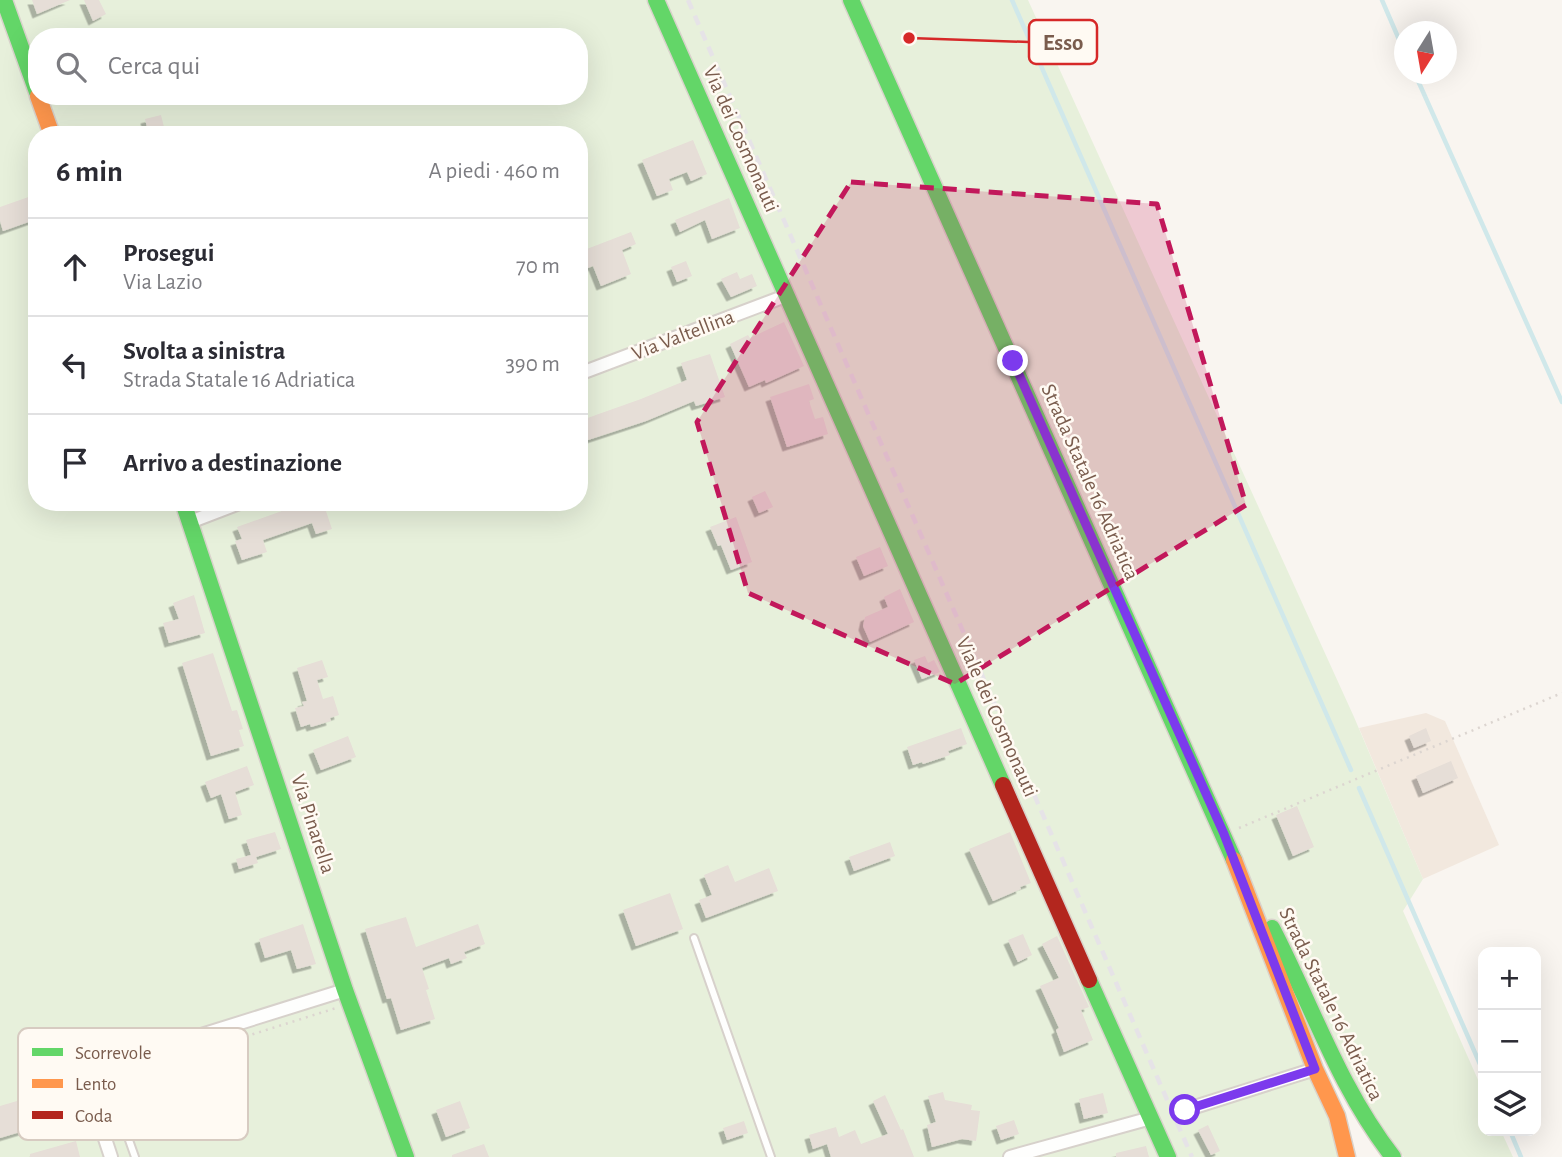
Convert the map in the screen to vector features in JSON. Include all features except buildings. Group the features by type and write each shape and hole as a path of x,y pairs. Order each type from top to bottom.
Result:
{"street":[{"path":"4,0 28,66"},
{"name":"Via dei Cosmonauti","path":"656,0 788,295"},
{"name":"Strada Statale 16 Adriatica","path":"851,0 1224,834 1315,1069 1337,1115 1347,1157"},
{"path":"42,105 49,126"},
{"name":"Via Valtellina","path":"588,371 788,295"},
{"name":"Viale dei Cosmonauti","path":"788,295 1168,1157"},
{"name":"Via Pinarella","path":"186,511 348,997 406,1157"},
{"path":"190,522 219,511"},
{"name":"Strada Statale 16 Adriatica","path":"1237,866 1277,936 1357,1105 1374,1136 1393,1157"},
{"path":"238,1028 348,997"},
{"path":"1185,1110 1315,1069"},
{"path":"1010,1157 1151,1118"},
{"path":"105,1140 111,1157"}],"lane":[{"path":"694,938 771,1157"},
{"path":"129,1140 135,1157"}],"path":[{"path":"1224,834 1562,693"},
{"path":"248,1031 348,997"}],"highlighted area":[{"path":"851,182 1157,204 1246,505 955,684 748,593 697,422"}],"shaded area":[{"path":"1426,713 1445,721 1499,845 1423,879 1359,728"}],"green space":[{"path":"0,0 1028,0 1354,717 1423,879 1403,911 1478,1080 1478,1136 1503,1136 1513,1157 1404,1157 1376,1122 1293,957 1340,1157 0,1157"}],"waterway":[{"path":"1012,0 1351,770"},
{"path":"1382,0 1394,28"},
{"path":"1419,84 1562,402"},
{"path":"1359,788 1478,1060"},
{"path":"1512,1136 1521,1157"}],"railway":[{"path":"688,0 1192,1157"}],"traffic: fast":[{"path":"4,0 28,67"},
{"path":"656,0 1003,785"},
{"path":"851,0 1234,860"},
{"path":"186,511 345,990 406,1157"},
{"path":"1272,928 1342,1075 1374,1131 1393,1157"},
{"path":"1089,980 1168,1157"}],"traffic: slow":[{"path":"41,105 49,126"},
{"path":"1234,860 1315,1069 1337,1116 1347,1157"}],"traffic: jam":[{"path":"1003,785 1089,980"}],"place":[{"name":"Esso","path":"909,38"}],"route":[{"path":"1013,361 1224,834 1315,1069 1185,1110"}]}
